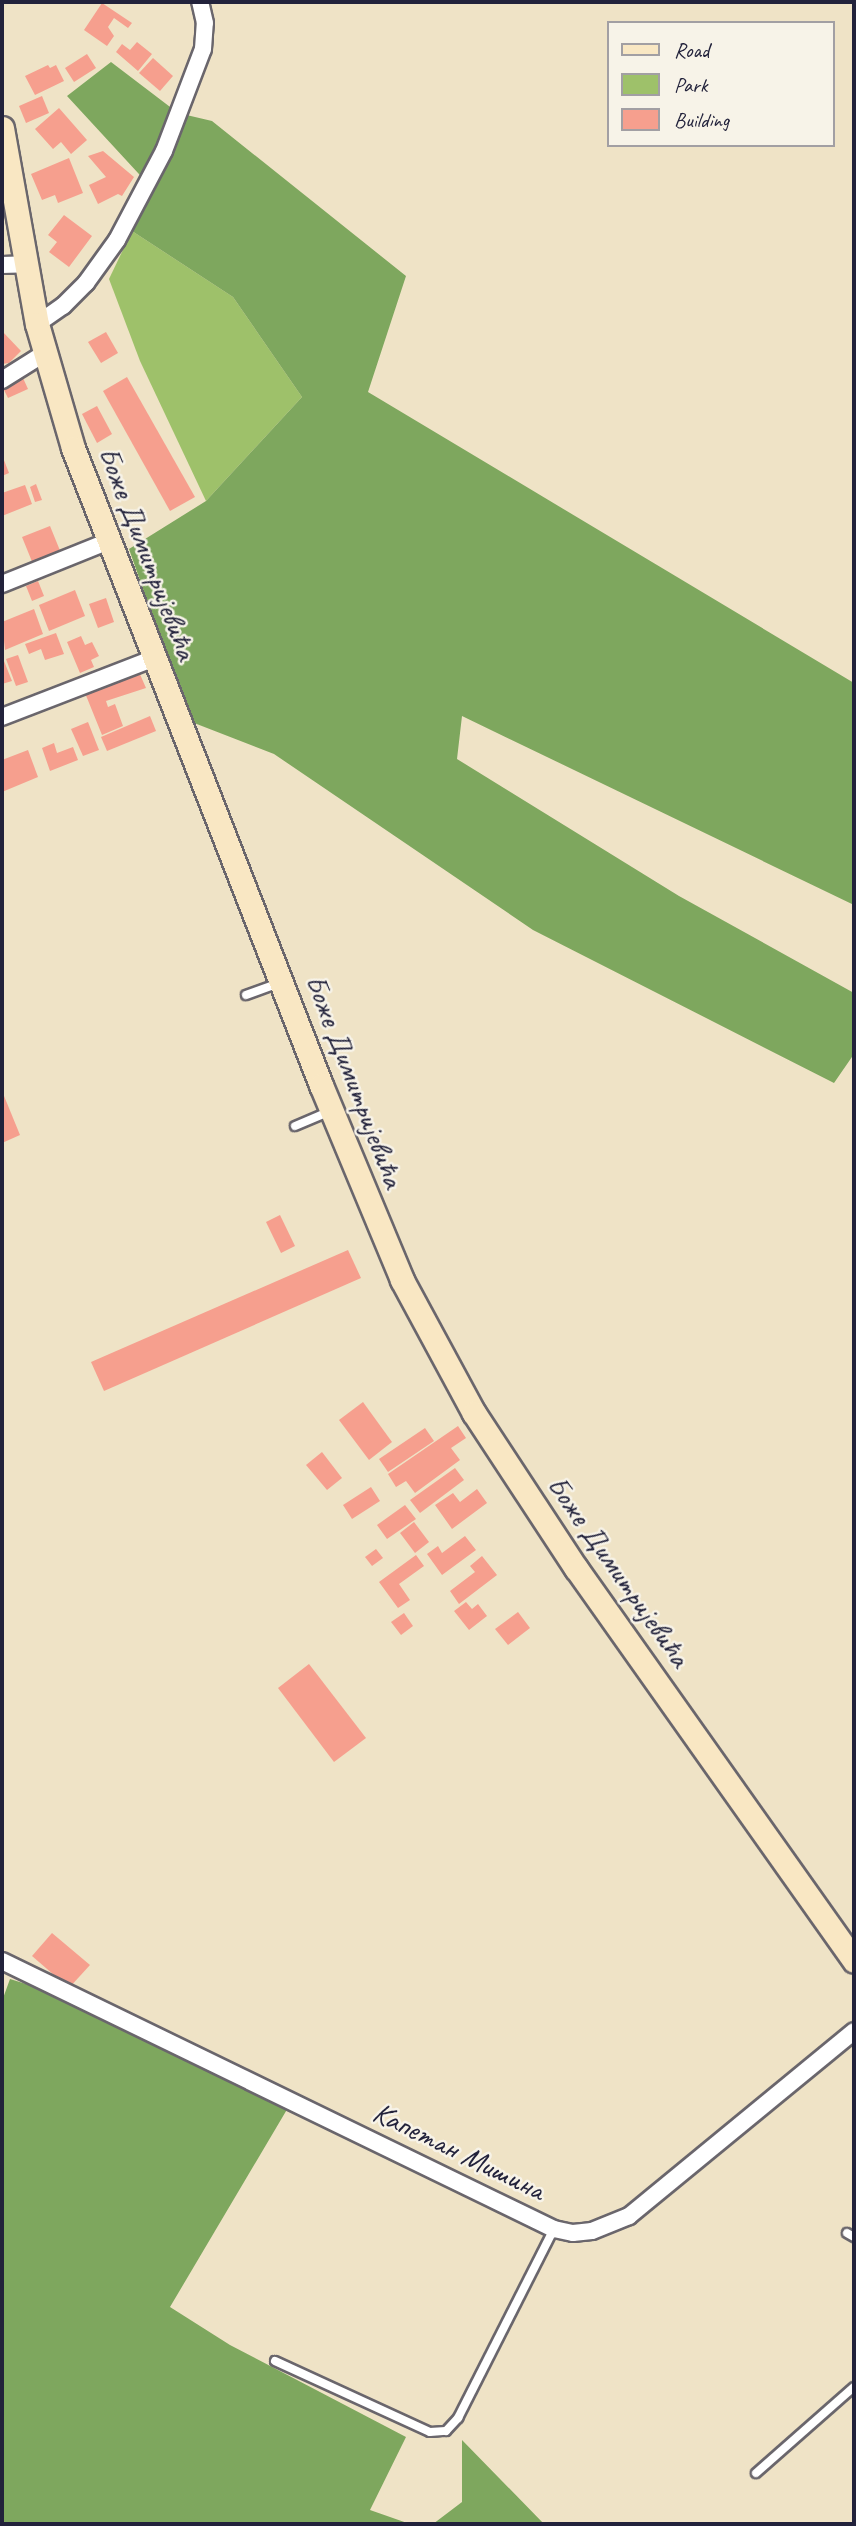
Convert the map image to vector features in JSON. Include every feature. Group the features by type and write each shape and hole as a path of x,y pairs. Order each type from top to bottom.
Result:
{"main road":[{"name":"Боже Димитријевића","path":"2,128 37,324 73,447 331,1111 402,1280 474,1413 576,1568 854,1960"}],"street":[{"path":"37,324 63,306 86,283 117,240 158,162 202,49 205,23 200,2"},
{"path":"2,265 26,264"},
{"path":"2,380 45,353"},
{"path":"2,584 109,541"},
{"path":"2,717 155,658"},
{"name":"Капетан Мишина","path":"2,1961 554,2229"},
{"path":"554,2229 573,2233 592,2231 629,2216 854,2031"}],"lane":[{"path":"246,995 282,982"},
{"path":"295,1126 331,1111"},
{"name":"Капетан Мишина","path":"275,2361 430,2432 446,2431 458,2418 554,2229"},
{"path":"756,2473 854,2387"}],"green space":[{"path":"111,62 178,113 212,121 406,276 368,392 854,683 854,905 462,716 457,759 679,896 854,993 854,1054 834,1083 533,930 274,754 189,721 129,549 206,501 302,397 233,297 132,231 150,186 67,96"},
{"path":"132,231 233,297 302,397 206,501 140,361 109,279"},
{"path":"10,1979 84,2002 292,2101 170,2307 230,2345 406,2437 370,2510 410,2524 2,2524 2,2001"},
{"path":"462,2440 544,2524 433,2524 462,2502"}],"building":[{"path":"102,3 132,23 128,28 114,18 108,27 114,36 107,46 84,30"},
{"path":"137,42 152,54 138,71 116,52 122,44 130,50"},
{"path":"87,54 96,68 74,82 65,68"},
{"path":"153,58 173,76 160,91 139,73"},
{"path":"48,65 50,68 56,65 64,81 35,95 25,76"},
{"path":"42,96 49,113 26,123 19,106"},
{"path":"59,108 87,140 71,154 61,142 53,149 35,129"},
{"path":"103,151 134,177 122,196 118,194 98,204 89,185 106,177 88,156"},
{"path":"69,158 83,193 58,203 55,195 42,200 31,174"},
{"path":"64,215 92,236 69,267 49,252 57,242 48,235"},
{"path":"2,331 21,351 9,363 2,364"},
{"path":"106,332 118,353 101,363 88,342"},
{"path":"127,377 195,497 170,511 103,391"},
{"path":"23,378 28,389 8,398 3,388"},
{"path":"97,406 112,434 97,443 82,414"},
{"path":"2,455 9,473 2,476"},
{"path":"36,484 42,500 35,502 30,487"},
{"path":"25,485 32,504 2,516 2,493"},
{"path":"50,526 61,553 33,564 22,537"},
{"path":"38,581 44,596 32,601 26,586"},
{"path":"75,590 85,616 49,631 39,605"},
{"path":"106,598 114,622 98,628 89,604"},
{"path":"34,609 43,634 5,650 2,622"},
{"path":"56,633 64,654 45,660 41,649 29,654 25,644"},
{"path":"81,636 85,645 92,642 99,656 91,660 94,667 80,673 67,642"},
{"path":"18,655 28,682 16,686 6,659"},
{"path":"2,656 12,681 2,684"},
{"path":"139,672 146,688 106,701 108,707 115,704 123,726 102,735 85,693"},
{"path":"150,716 156,731 107,751 101,737"},
{"path":"88,722 99,750 83,756 71,729"},
{"path":"54,743 57,753 73,747 78,760 50,771 42,748"},
{"path":"28,750 38,777 2,792 2,760"},
{"path":"2,1091 20,1135 2,1143"},
{"path":"280,1215 295,1246 281,1253 266,1222"},
{"path":"348,1250 361,1278 104,1391 91,1362"},
{"path":"363,1402 392,1442 369,1460 339,1420"},
{"path":"458,1426 466,1438 451,1448 460,1460 415,1493 406,1481 396,1487 388,1474"},
{"path":"425,1428 434,1441 388,1472 379,1459"},
{"path":"322,1452 342,1478 327,1490 306,1465"},
{"path":"455,1468 464,1480 420,1513 410,1500"},
{"path":"371,1487 380,1501 352,1519 343,1505"},
{"path":"477,1489 487,1503 452,1529 435,1505 453,1493 460,1502"},
{"path":"405,1505 416,1519 387,1539 377,1525"},
{"path":"414,1522 429,1542 415,1553 400,1533"},
{"path":"465,1536 476,1550 442,1575 427,1554 438,1546 442,1553"},
{"path":"376,1549 383,1558 372,1566 365,1557"},
{"path":"416,1555 424,1566 399,1584 410,1600 398,1608 379,1582"},
{"path":"482,1556 497,1575 459,1604 450,1591 475,1572 470,1566"},
{"path":"466,1602 472,1609 478,1604 487,1616 469,1630 454,1611"},
{"path":"518,1612 530,1628 508,1645 495,1629"},
{"path":"404,1613 413,1626 401,1635 391,1622"},
{"path":"309,1664 366,1738 334,1762 278,1688"},
{"path":"52,1933 90,1965 69,1988 32,1956"}]}
